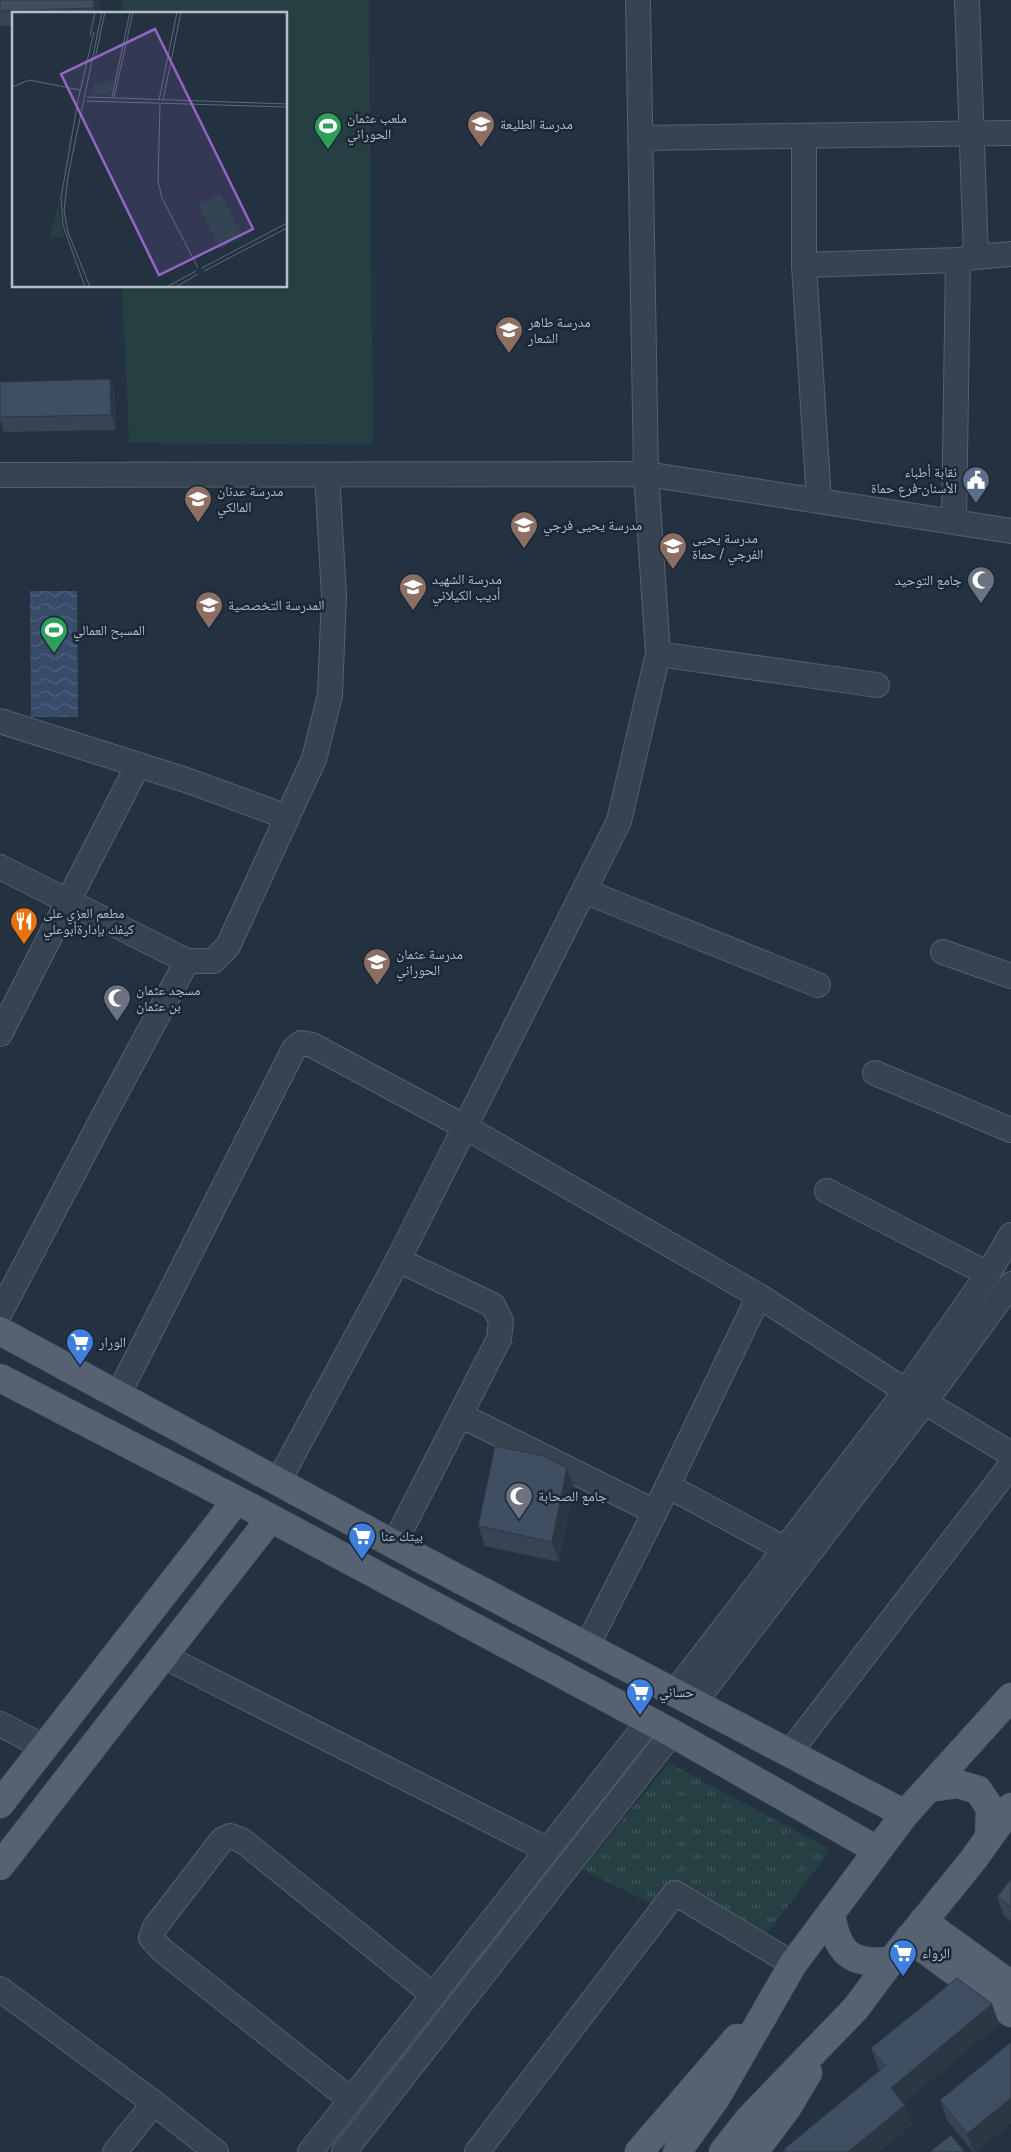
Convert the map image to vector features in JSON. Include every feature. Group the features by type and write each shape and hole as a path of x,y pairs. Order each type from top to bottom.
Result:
{"main road":[{"path":"0,1331 394,1544 905,1814"},
{"path":"0,1378 661,1727 877,1850"},
{"path":"190,1477 205,1442"},
{"path":"0,1804 236,1501"},
{"path":"0,1866 270,1519"},
{"path":"438,1608 453,1575"},
{"path":"677,2152 716,2098 793,1964 905,1814 1011,1697"},
{"path":"930,1788 958,1784 978,1790 990,1808 989,1837"},
{"path":"723,2152 749,2119 856,2008 1011,1807"},
{"path":"831,1913 834,1936 848,1954 869,1963 891,1961"},
{"path":"916,1930 1011,1985"},
{"path":"916,1930 1011,2013"},
{"path":"638,2152 778,1989"},
{"path":"754,2152 787,2108 834,2031"}],"street":[{"path":"278,1482 398,1260 619,821 658,654 646,474 638,0"},
{"path":"954,522 972,134 967,0"},
{"path":"640,138 1011,133"},
{"path":"804,136 804,265 818,501"},
{"path":"804,265 967,258 1011,254"},
{"path":"0,475 646,474 1011,531"},
{"path":"0,867 187,961 213,961 228,946 314,759 330,695 334,595 327,475"},
{"path":"658,654 877,685"},
{"path":"0,721 138,764 287,817"},
{"path":"0,1034 138,764"},
{"path":"584,891 818,984"},
{"path":"943,952 1011,976"},
{"path":"0,1313 187,961"},
{"path":"118,1395 294,1048 300,1043 312,1045 465,1127 759,1296 1011,1454"},
{"path":"874,1073 1011,1130"},
{"path":"827,1191 988,1274"},
{"path":"685,1697 916,1396 1011,1235"},
{"path":"394,1544 499,1339 501,1321 493,1305 398,1260"},
{"path":"685,1697 785,1549 1011,1284"},
{"path":"587,1646 668,1486 759,1296"},
{"path":"460,1415 655,1512"},
{"path":"790,1752 1011,1465"},
{"path":"668,1486 785,1549"},
{"path":"163,1656 546,1849"},
{"path":"0,1724 44,1748"},
{"path":"310,2152 546,1849 661,1727"},
{"path":"344,2152 661,1727"},
{"path":"351,2100 162,1950 151,1938 155,1927 222,1840 230,1836 243,1841 433,1994"},
{"path":"477,2152 675,1893 793,1964"},
{"path":"0,1989 154,2103 216,2152"},
{"path":"116,2152 154,2103"}],"green space":[{"name":"ملعب عثمان الحوراني","path":"122,0 369,0 373,445 129,443 122,288 288,288 288,12 122,12"},
{"path":"669,1763 826,1847 829,1852 763,1939 668,1882 651,1903 582,1870"}],"water":[{"name":"المسبح العمالي","path":"30,591 77,591 78,717 31,717"}],"building":[{"path":"0,0 94,0 94,8 0,11"},
{"path":"110,379 111,415 0,417 0,382"},
{"path":"495,1446 544,1456 567,1468 552,1542 478,1526"},
{"path":"1011,1879 1011,1907 997,1897"},
{"path":"957,1978 992,2004 891,2088 905,2105 848,2152 786,2152 784,2149 885,2066 871,2048"},
{"path":"1011,2042 1011,2098 967,2134 940,2100"},
{"path":"951,2135 965,2152 930,2152"}],"place":[{"name":"مدرسة الطليعة","path":"481,148"},
{"name":"ملعب عثمان الحوراني","path":"328,150"},
{"name":"مدرسة طاهر الشعار","path":"509,354"},
{"name":"نقابة أطباء الأسنان-فرع حماة","path":"976,504"},
{"name":"مدرسة عدنان المالكي","path":"198,523"},
{"name":"مدرسة يحيى فرجي","path":"524,549"},
{"name":"مدرسة يحيى الفرجي / حماة","path":"673,570"},
{"name":"جامع التوحيد","path":"981,604"},
{"name":"مدرسة الشهيد أديب الكيلاني","path":"413,611"},
{"name":"المدرسة التخصصية","path":"209,629"},
{"name":"المسبح العمالي","path":"54,654"},
{"name":"مطعم العزي على كيفك بإدارةأبوعلي","path":"24,945"},
{"name":"مدرسة عثمان الحوراني","path":"377,986"},
{"name":"مسجد عثمان بن عثمان","path":"117,1022"},
{"name":"الورار","path":"80,1366"},
{"name":"جامع الصحابة","path":"519,1520"},
{"name":"بيتك عنا","path":"362,1560"},
{"name":"حساني","path":"640,1716"},
{"name":"الرواء","path":"903,1977"}]}
